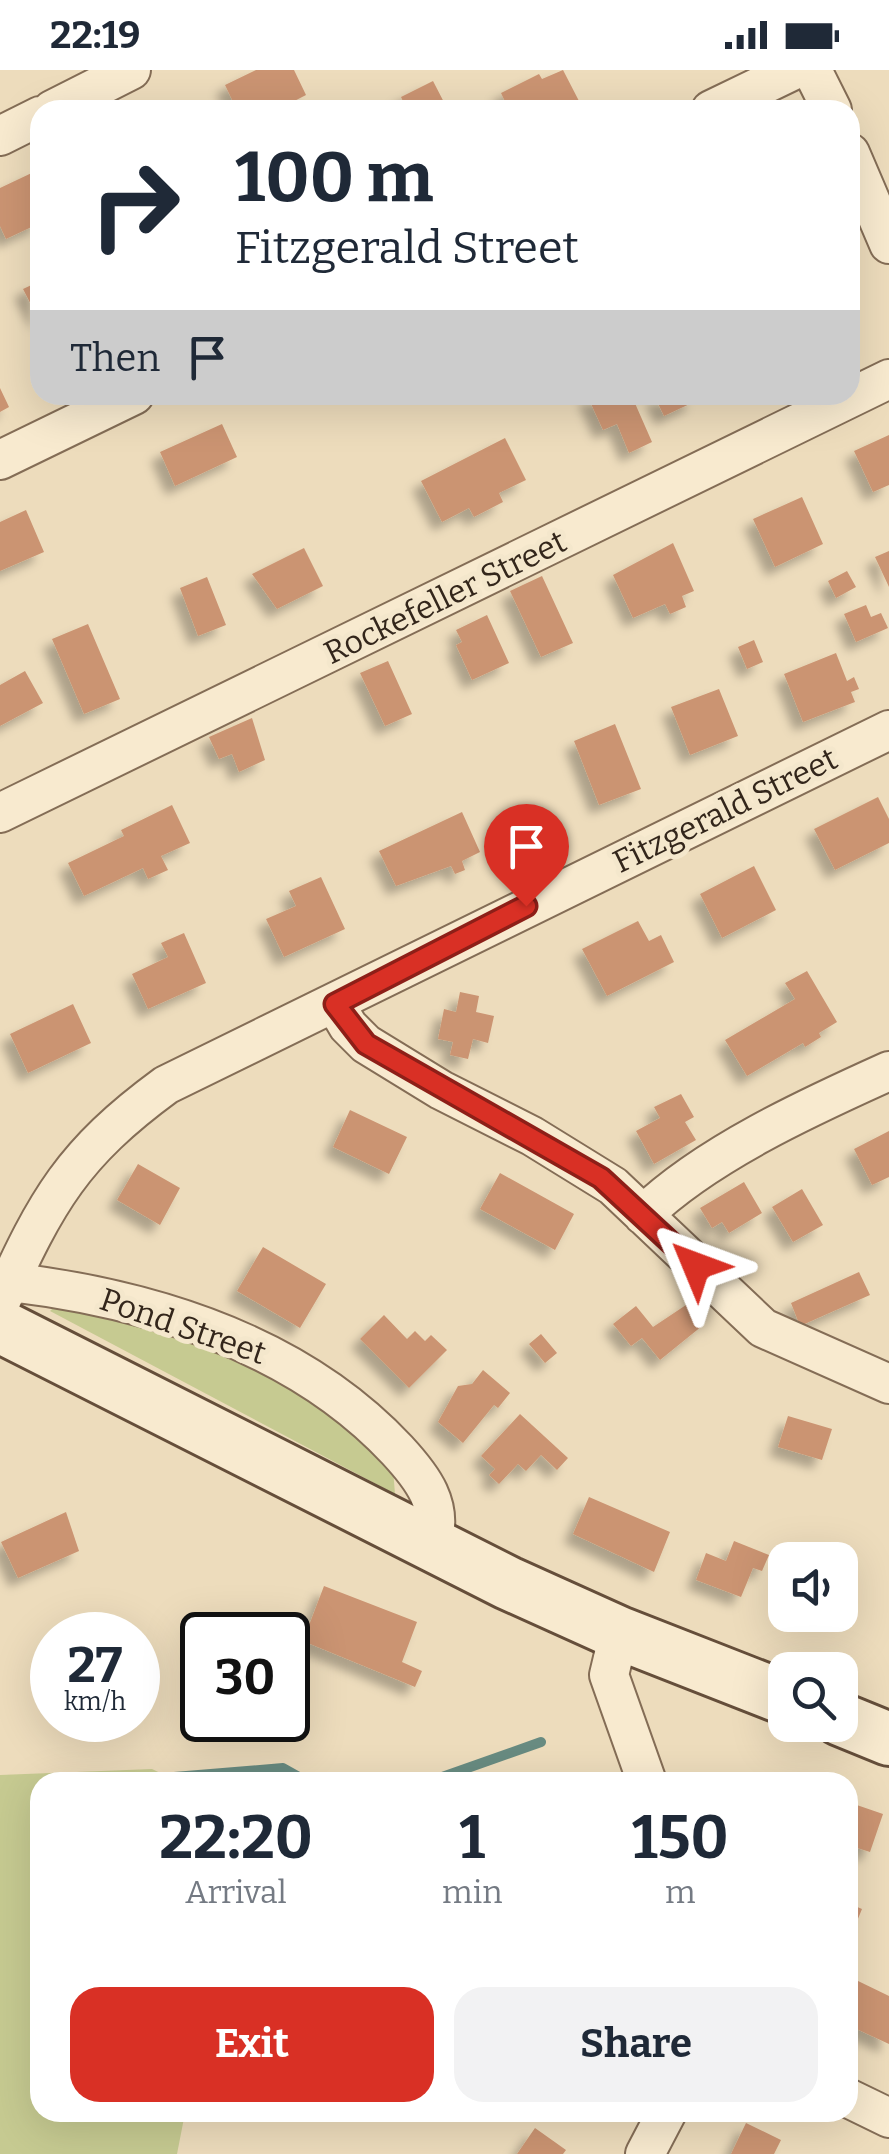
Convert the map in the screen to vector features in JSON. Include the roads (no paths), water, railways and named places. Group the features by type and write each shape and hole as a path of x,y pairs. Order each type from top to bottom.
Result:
{"main road":[{"path":"3,1304 430,1544 619,1633 768,1691"},
{"path":"858,1727 889,1739"}],"street":[{"path":"72,100 132,70"},
{"path":"732,100 794,70"},
{"path":"812,70 827,100"},
{"path":"0,136 30,121"},
{"path":"860,176 889,244"},
{"name":"Rockefeller Street","path":"860,393 889,379"},
{"path":"0,460 113,405"},
{"name":"Rockefeller Street","path":"0,813 836,405"},
{"name":"Fitzgerald Street","path":"3,1304 59,1184 127,1114 184,1073 335,1004 889,730"},
{"path":"335,1004 366,1044 612,1186 763,1328 889,1384"},
{"path":"644,1215 666,1194 727,1154 889,1071"},
{"name":"Pond Street","path":"3,1304 70,1289 172,1317 257,1348 316,1379 372,1423 418,1472 436,1517 430,1544"},
{"path":"619,1633 609,1675 643,1772"},
{"path":"858,2103 889,2118"},
{"path":"645,2154 662,2122"}],"waterway":[{"path":"456,1772 541,1742"},
{"path":"235,1772 283,1768 290,1772"}]}
